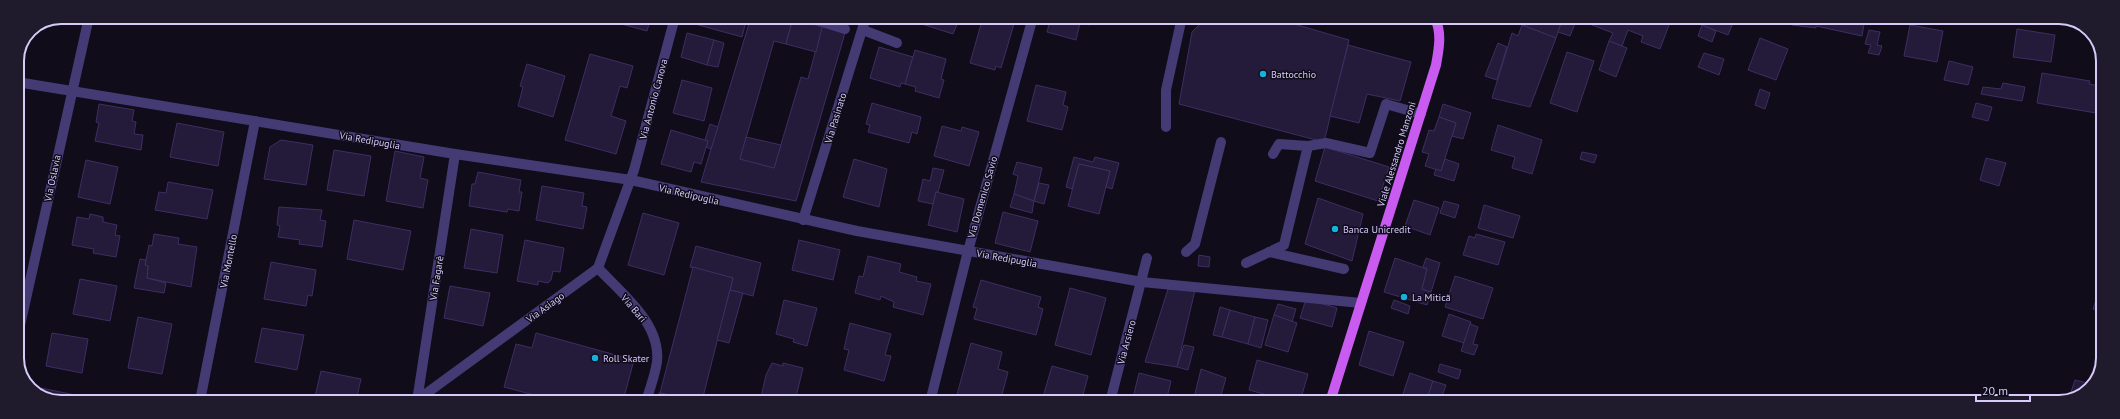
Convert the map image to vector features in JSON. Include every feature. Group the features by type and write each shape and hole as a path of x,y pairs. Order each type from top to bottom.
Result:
{"main road":[{"name":"Viale Alessandro Manzoni","path":"1332,395 1436,65 1440,46 1438,24"}],"street":[{"name":"Via Oslavia","path":"24,307 87,24"},
{"name":"Via Antonio Canova","path":"631,180 673,24"},
{"path":"830,24 845,29"},
{"name":"Via Pasinato","path":"804,220 864,24"},
{"name":"Via Domenico Savio","path":"932,395 968,250 1031,24"},
{"path":"1166,126 1166,90 1181,24"},
{"path":"862,30 897,43"},
{"name":"Via Redipuglia","path":"24,83 455,154 631,180 804,220 1142,282 1361,303"},
{"path":"1273,154 1279,144 1308,146 1326,143 1370,153 1386,104 1421,114"},
{"name":"Via Montello","path":"201,395 255,120"},
{"path":"1186,252 1195,244 1221,142"},
{"path":"1246,263 1284,245 1308,146"},
{"name":"Via Fagarè","path":"418,395 455,154"},
{"path":"598,268 631,180"},
{"path":"1269,252 1344,269"},
{"name":"Via Arsiero","path":"1112,395 1147,258"},
{"name":"Via Asiago","path":"425,395 598,268"},
{"name":"Via Bari","path":"598,268 646,321 655,340 657,362 648,395"}],"building":[{"path":"622,24 649,24 647,31"},
{"path":"695,24 745,24 742,37"},
{"path":"749,24 791,24 786,44 774,41 740,159 774,168 801,77 808,79 822,27 845,33 796,201 701,182"},
{"path":"791,24 812,24 822,27 816,52 786,44"},
{"path":"922,24 957,24 953,34"},
{"path":"981,24 1014,24 1001,68 996,66 995,70 970,63"},
{"path":"1049,24 1080,24 1076,40 1047,32"},
{"name":"Battocchio","path":"1200,24 1294,24 1349,40 1324,142 1179,104 1192,32"},
{"path":"1522,24 1561,24 1556,38"},
{"path":"1561,24 1575,24 1570,36 1558,32"},
{"path":"1590,24 1669,25 1660,49 1641,42 1643,36 1628,30 1622,46 1609,41 1613,33"},
{"path":"1699,24 1733,24 1728,35"},
{"path":"1864,24 1862,36 1816,26 1816,28 1792,25"},
{"path":"1522,25 1556,38 1530,107 1492,98 1512,33 1518,36"},
{"path":"1702,25 1716,31 1712,42 1698,36"},
{"path":"1910,25 1943,31 1937,62 1904,56"},
{"path":"2017,29 2055,35 2051,62 2013,57"},
{"path":"1869,30 1880,32 1877,45 1882,46 1879,55 1868,53 1871,45 1865,44"},
{"path":"687,33 714,40 707,65 681,57"},
{"path":"1760,38 1788,49 1776,80 1748,70"},
{"path":"714,40 724,43 718,67 707,65"},
{"path":"1609,41 1627,48 1616,77 1599,70"},
{"path":"1498,43 1507,47 1497,80 1485,76"},
{"path":"1348,45 1411,62 1400,101 1367,94 1359,123 1330,116"},
{"path":"879,47 913,57 905,84 901,83 900,87 870,78"},
{"path":"915,50 946,59 941,79 944,80 939,98 915,91 916,87 905,84"},
{"path":"1567,52 1594,61 1577,112 1550,103"},
{"path":"1704,53 1724,59 1719,75 1698,67"},
{"path":"590,54 633,66 627,88 620,86 611,116 626,121 616,154 565,140"},
{"path":"1949,61 1973,67 1968,85 1944,80"},
{"path":"527,64 565,76 553,117 518,106 523,87 520,86"},
{"path":"2042,73 2090,81 2089,84 2096,85 2096,113 2037,103"},
{"path":"682,80 712,88 704,121 673,113"},
{"path":"2003,83 2025,87 2022,101 1981,94 1983,87 2001,89"},
{"path":"1036,85 1066,92 1063,105 1068,107 1062,130 1027,121"},
{"path":"1760,89 1770,93 1765,109 1755,105"},
{"path":"872,103 921,117 917,134 912,132 909,143 868,132 870,125 866,124"},
{"path":"1976,103 1992,107 1988,121 1972,117"},
{"path":"99,104 134,110 132,121 136,122 134,134 143,135 141,150 95,141 99,123 96,122"},
{"path":"1443,104 1471,113 1463,139 1452,136 1456,123 1439,117"},
{"path":"1439,117 1456,123 1441,171 1425,166 1429,154 1422,152 1429,130 1434,131"},
{"path":"177,123 224,132 218,166 170,157"},
{"path":"710,124 718,127 711,149 706,147 708,141 705,140"},
{"path":"1498,125 1542,140 1532,174 1512,168 1515,157 1491,150"},
{"path":"942,126 961,131 962,127 979,132 969,166 934,156"},
{"path":"671,130 708,141 701,164 694,162 691,172 661,164"},
{"path":"746,137 781,145 774,168 740,159"},
{"path":"281,140 313,145 306,185 264,179 270,147"},
{"path":"1325,147 1389,167 1378,201 1315,181"},
{"path":"334,150 371,156 364,196 327,190"},
{"path":"395,151 424,157 420,178 428,180 423,208 386,201"},
{"path":"1582,152 1597,155 1594,163 1580,159"},
{"path":"1074,157 1093,162 1095,157 1119,163 1112,189 1106,187 1110,171 1079,164 1072,189 1066,187"},
{"path":"1986,158 2006,163 1999,186 1980,180"},
{"path":"854,159 887,169 879,207 843,197"},
{"path":"1445,159 1459,164 1454,181 1434,175 1436,169 1441,171"},
{"path":"86,160 118,167 110,204 78,197"},
{"path":"1017,162 1042,168 1034,201 1014,194 1018,176 1013,174"},
{"path":"1079,164 1110,171 1099,214 1068,206"},
{"path":"933,168 944,170 933,204 918,201 923,179 930,181"},
{"path":"478,172 521,180 519,192 522,192 519,211 508,209 507,212 469,206 472,184 475,184"},
{"path":"168,182 213,190 207,219 155,210 159,192 166,193"},
{"path":"1039,183 1049,185 1044,204 1034,201"},
{"path":"542,186 584,193 582,206 587,207 583,229 536,220"},
{"path":"936,192 964,199 957,232 928,225"},
{"path":"1014,194 1034,201 1032,213 1010,207"},
{"path":"1318,198 1363,214 1352,261 1305,244"},
{"path":"1414,200 1439,208 1430,235 1405,226"},
{"path":"1444,201 1459,205 1455,218 1440,213"},
{"path":"1484,205 1520,216 1513,238 1478,228"},
{"path":"279,207 322,210 320,220 326,221 322,247 299,244 300,240 278,237 280,226 277,225"},
{"path":"1003,212 1038,221 1030,252 995,243"},
{"path":"643,213 679,223 664,275 628,265"},
{"path":"90,214 103,217 103,222 117,225 115,235 120,236 116,257 93,253 94,249 72,245 77,217 89,219"},
{"path":"354,220 411,231 403,270 347,259"},
{"path":"471,229 503,235 497,273 464,268"},
{"path":"154,234 179,238 178,244 197,247 191,287 147,278 148,266 145,265 149,245 152,246"},
{"path":"1476,234 1505,242 1498,265 1463,255 1469,236 1475,238"},
{"path":"525,240 564,248 560,272 553,271 551,280 548,283 538,281 538,285 517,281"},
{"path":"799,240 840,250 833,280 792,270"},
{"path":"696,246 761,263 753,296 730,290 733,278 690,267"},
{"path":"1199,255 1210,257 1209,267 1198,266"},
{"path":"868,256 901,264 899,272 917,277 916,281 931,284 923,315 893,307 894,302 881,296 880,300 855,293 859,276 863,277"},
{"path":"1395,258 1427,269 1422,289 1431,292 1427,305 1384,292"},
{"path":"1426,258 1440,263 1431,292 1422,289 1427,269 1423,267"},
{"path":"140,259 146,260 145,265 148,266 147,278 166,283 164,293 134,288"},
{"path":"271,262 316,270 312,296 308,295 306,306 264,299"},
{"path":"693,267 733,278 704,395 668,395 660,393"},
{"path":"1455,276 1493,288 1483,319 1445,307"},
{"path":"80,279 117,286 110,321 73,314"},
{"path":"981,280 1041,297 1038,307 1043,309 1036,335 974,319 977,308 973,307"},
{"path":"450,286 490,293 483,326 444,318"},
{"path":"1070,288 1106,298 1091,355 1055,345"},
{"path":"1168,289 1195,290 1177,367 1145,362"},
{"path":"730,290 743,293 729,343 717,340"},
{"path":"1306,299 1337,308 1332,327 1300,318"},
{"path":"784,300 817,308 807,346 793,342 794,339 776,334"},
{"path":"1394,300 1410,306 1408,314 1391,308"},
{"path":"2096,300 2096,310 2093,309"},
{"path":"1278,304 1296,309 1292,322 1274,315"},
{"path":"1220,307 1230,310 1222,337 1213,335"},
{"path":"1230,310 1255,317 1248,344 1222,337"},
{"path":"1449,314 1471,322 1464,343 1442,336"},
{"path":"1274,315 1297,323 1288,352 1265,345"},
{"path":"138,317 172,324 162,374 128,368"},
{"path":"1255,317 1268,320 1261,348 1248,344"},
{"path":"850,323 891,334 885,355 891,356 884,381 844,370 849,350 844,349"},
{"path":"1470,324 1478,327 1473,344 1478,345 1474,355 1461,351"},
{"path":"262,328 304,335 297,370 255,362"},
{"path":"1369,331 1404,342 1393,376 1359,365"},
{"path":"52,333 88,339 82,373 46,366"},
{"path":"536,333 634,360 625,395 534,395 504,387 516,344 532,348"},
{"path":"971,343 1002,352 998,369 1008,372 1002,395 957,395"},
{"path":"1184,345 1194,347 1188,370 1177,367"},
{"path":"1257,360 1308,374 1302,395 1267,395 1249,390"},
{"path":"772,363 783,366 783,363 803,368 796,395 761,395 766,375"},
{"path":"1440,364 1461,370 1458,379 1438,372"},
{"path":"1052,366 1088,376 1083,395 1044,395"},
{"path":"1201,369 1226,378 1221,395 1195,395"},
{"path":"321,371 361,379 357,395 315,395"},
{"path":"1139,373 1171,381 1168,395 1134,395"},
{"path":"1410,373 1433,381 1428,395 1403,395"},
{"path":"2075,380 2086,383 2083,386 2071,393"},
{"path":"1433,381 1446,385 1442,395 1428,395"},
{"path":"41,388 75,395 54,394"},
{"path":"660,393 668,395 658,395"}],"place":[{"name":"Battocchio","path":"1263,74"},
{"name":"Banca Unicredit","path":"1335,229"},
{"name":"La Mitică","path":"1404,297"},
{"name":"Roll Skater","path":"595,358"}]}
